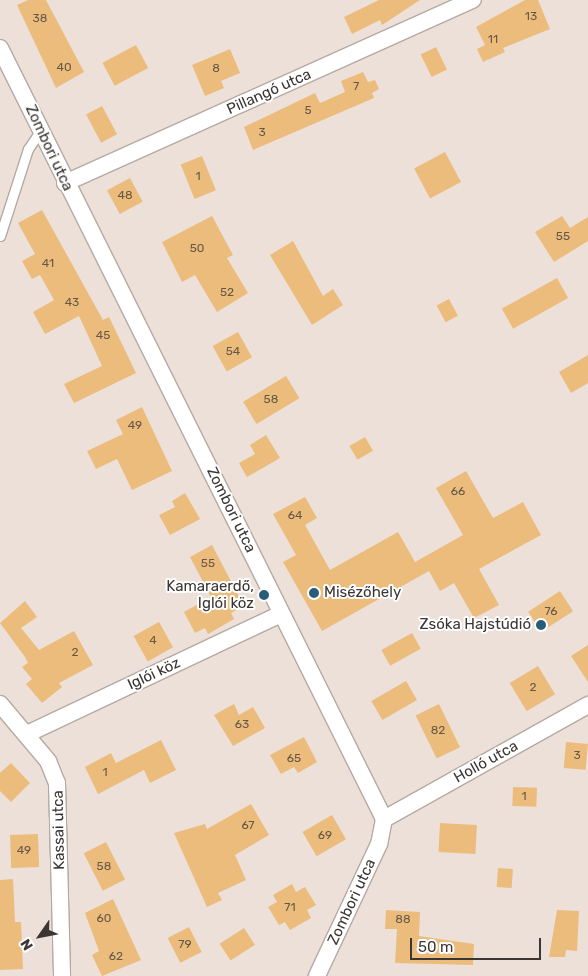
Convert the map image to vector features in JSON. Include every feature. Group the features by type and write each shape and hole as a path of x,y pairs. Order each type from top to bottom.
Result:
{"street":[{"name":"Pillangó utca","path":"65,183 472,0"},
{"name":"Zombori utca","path":"0,48 65,183 384,819 379,844 317,976"},
{"name":"Iglói köz","path":"27,734 281,614"},
{"name":"Kassai utca","path":"0,704 48,761 57,783 62,976"},
{"name":"Holló utca","path":"384,819 588,705"}],"lane":[{"path":"0,236 28,148 41,130"}],"building":[{"path":"28,0 46,0 84,72 56,88 17,5"},
{"path":"379,0 420,0 382,25 380,20 352,34 344,17"},
{"path":"525,0 538,0 550,29 503,48 505,52 483,62 477,49 485,45 476,27"},
{"path":"136,45 148,68 115,86 102,63"},
{"path":"436,47 447,69 432,77 421,54"},
{"path":"230,49 240,73 221,81 224,88 205,96 192,65"},
{"path":"363,72 368,82 375,80 379,89 372,93 374,98 253,150 244,127 315,93 320,103 345,92 341,81"},
{"path":"102,106 117,134 101,143 86,114"},
{"path":"445,152 461,182 430,198 414,168"},
{"path":"202,156 216,190 195,199 181,165"},
{"path":"130,178 143,202 120,214 107,190"},
{"path":"42,210 103,320 109,317 136,373 74,403 64,384 102,366 79,316 45,334 33,312 54,300 40,275 32,279 22,261 35,254 18,223"},
{"path":"212,216 233,255 227,258 248,293 217,312 195,275 182,282 162,242"},
{"path":"562,216 570,228 588,217 588,241 554,262 535,232"},
{"path":"293,241 323,296 333,289 343,305 312,325 270,255"},
{"path":"557,278 568,298 513,329 502,309"},
{"path":"449,299 458,316 446,322 437,306"},
{"path":"238,332 252,357 227,371 213,346"},
{"path":"588,355 588,383 571,393 559,372"},
{"path":"286,376 299,398 257,424 243,402"},
{"path":"142,407 172,471 132,490 117,459 96,469 87,451 123,434 116,420"},
{"path":"266,435 280,458 247,477 239,463 255,454 250,445"},
{"path":"365,437 373,451 357,460 349,446"},
{"path":"466,471 493,518 523,502 541,535 479,569 499,605 474,618 454,583 440,591 429,571 322,631 283,562 296,555 273,514 305,497 317,518 305,525 330,570 398,532 415,562 463,535 436,488"},
{"path":"185,493 200,519 170,535 159,515 175,507 172,501"},
{"path":"212,545 244,606 231,613 234,619 208,634 205,628 195,633 184,612 211,597 190,557"},
{"path":"560,591 573,611 541,632 528,612"},
{"path":"25,601 37,617 21,628 39,650 74,631 93,665 59,683 62,687 42,703 26,684 32,679 22,667 28,663 25,657 0,623"},
{"path":"159,622 173,647 148,661 134,636"},
{"path":"412,633 421,649 390,666 381,650"},
{"path":"588,645 588,682 571,656"},
{"path":"538,666 555,694 527,711 510,683"},
{"path":"406,681 417,700 382,720 371,701"},
{"path":"234,704 239,715 253,707 265,728 233,746 214,715"},
{"path":"439,704 460,747 437,759 416,715"},
{"path":"304,737 317,762 298,773 294,767 281,774 270,755"},
{"path":"161,740 176,770 150,783 144,770 98,794 85,767 111,753 116,763"},
{"path":"566,742 588,744 586,770 564,768"},
{"path":"11,763 30,783 11,802 0,791 0,773"},
{"path":"513,787 537,788 536,807 512,806"},
{"path":"251,804 269,835 235,855 246,880 218,893 222,900 207,907 174,833 205,824 207,829"},
{"path":"332,815 346,839 317,856 303,832"},
{"path":"440,823 477,825 475,854 438,852"},
{"path":"38,834 39,867 11,868 10,835"},
{"path":"106,842 125,879 103,891 84,853"},
{"path":"498,868 513,869 512,888 497,887"},
{"path":"13,879 15,922 21,922 23,969 0,970 0,880"},
{"path":"292,884 296,892 305,887 316,905 307,910 311,918 290,930 285,922 279,925 268,907 277,902 273,895"},
{"path":"113,899 141,960 102,976 92,955 99,951 85,913"},
{"path":"386,910 420,912 419,936 474,944 473,965 395,963 397,929 385,929"},
{"path":"557,910 579,911 577,951 566,950 565,957 549,957"},
{"path":"189,927 202,952 180,963 168,938"},
{"path":"244,928 255,945 231,961 220,944"}],"place":[{"name":"Misézőhely","path":"314,593"},
{"name":"Kamaraerdő, Iglói köz","path":"264,595"},
{"name":"Zsóka Hajstúdió","path":"541,625"}]}
